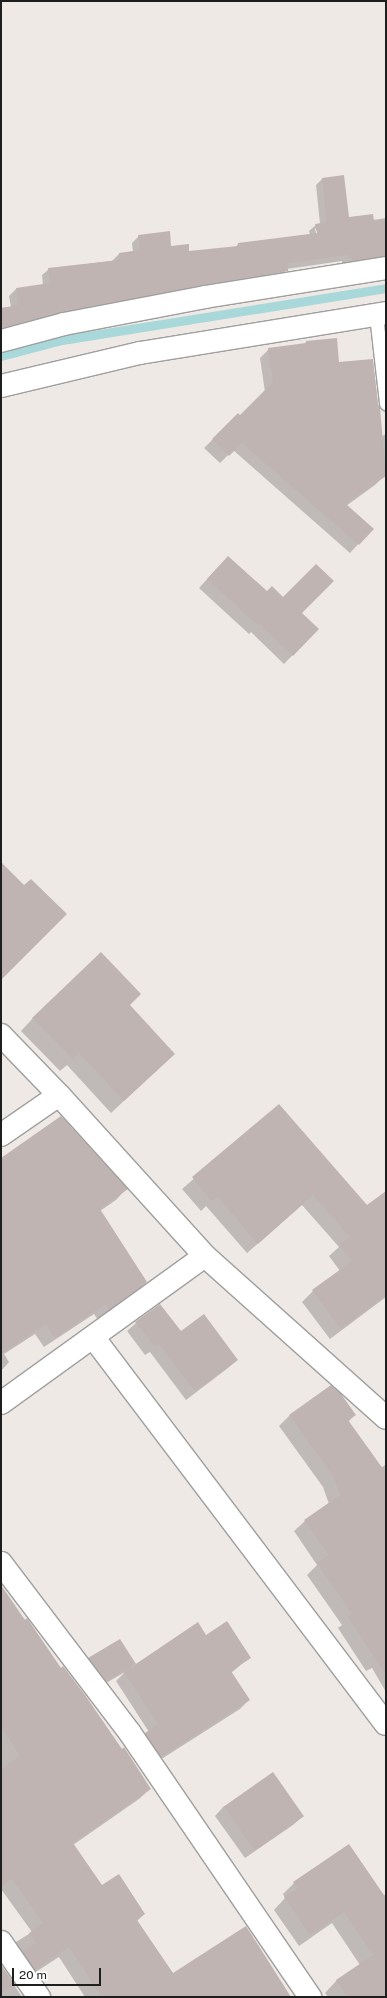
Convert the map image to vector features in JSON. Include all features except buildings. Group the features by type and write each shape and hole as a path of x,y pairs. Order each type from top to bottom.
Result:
{"street":[{"path":"1,341 64,324 205,296 386,268"},
{"path":"1,386 140,353 381,314"},
{"path":"1,1035 59,1095 206,1256 385,1415"},
{"path":"1,1134 59,1095"},
{"path":"1,1404 206,1256"},
{"path":"93,1337 386,1724"},
{"path":"1,1563 130,1733 310,1997"},
{"path":"1,1942 40,1997"}],"lane":[{"path":"381,314 386,403"}],"waterway":[{"path":"1,356 62,340 386,288"}]}
